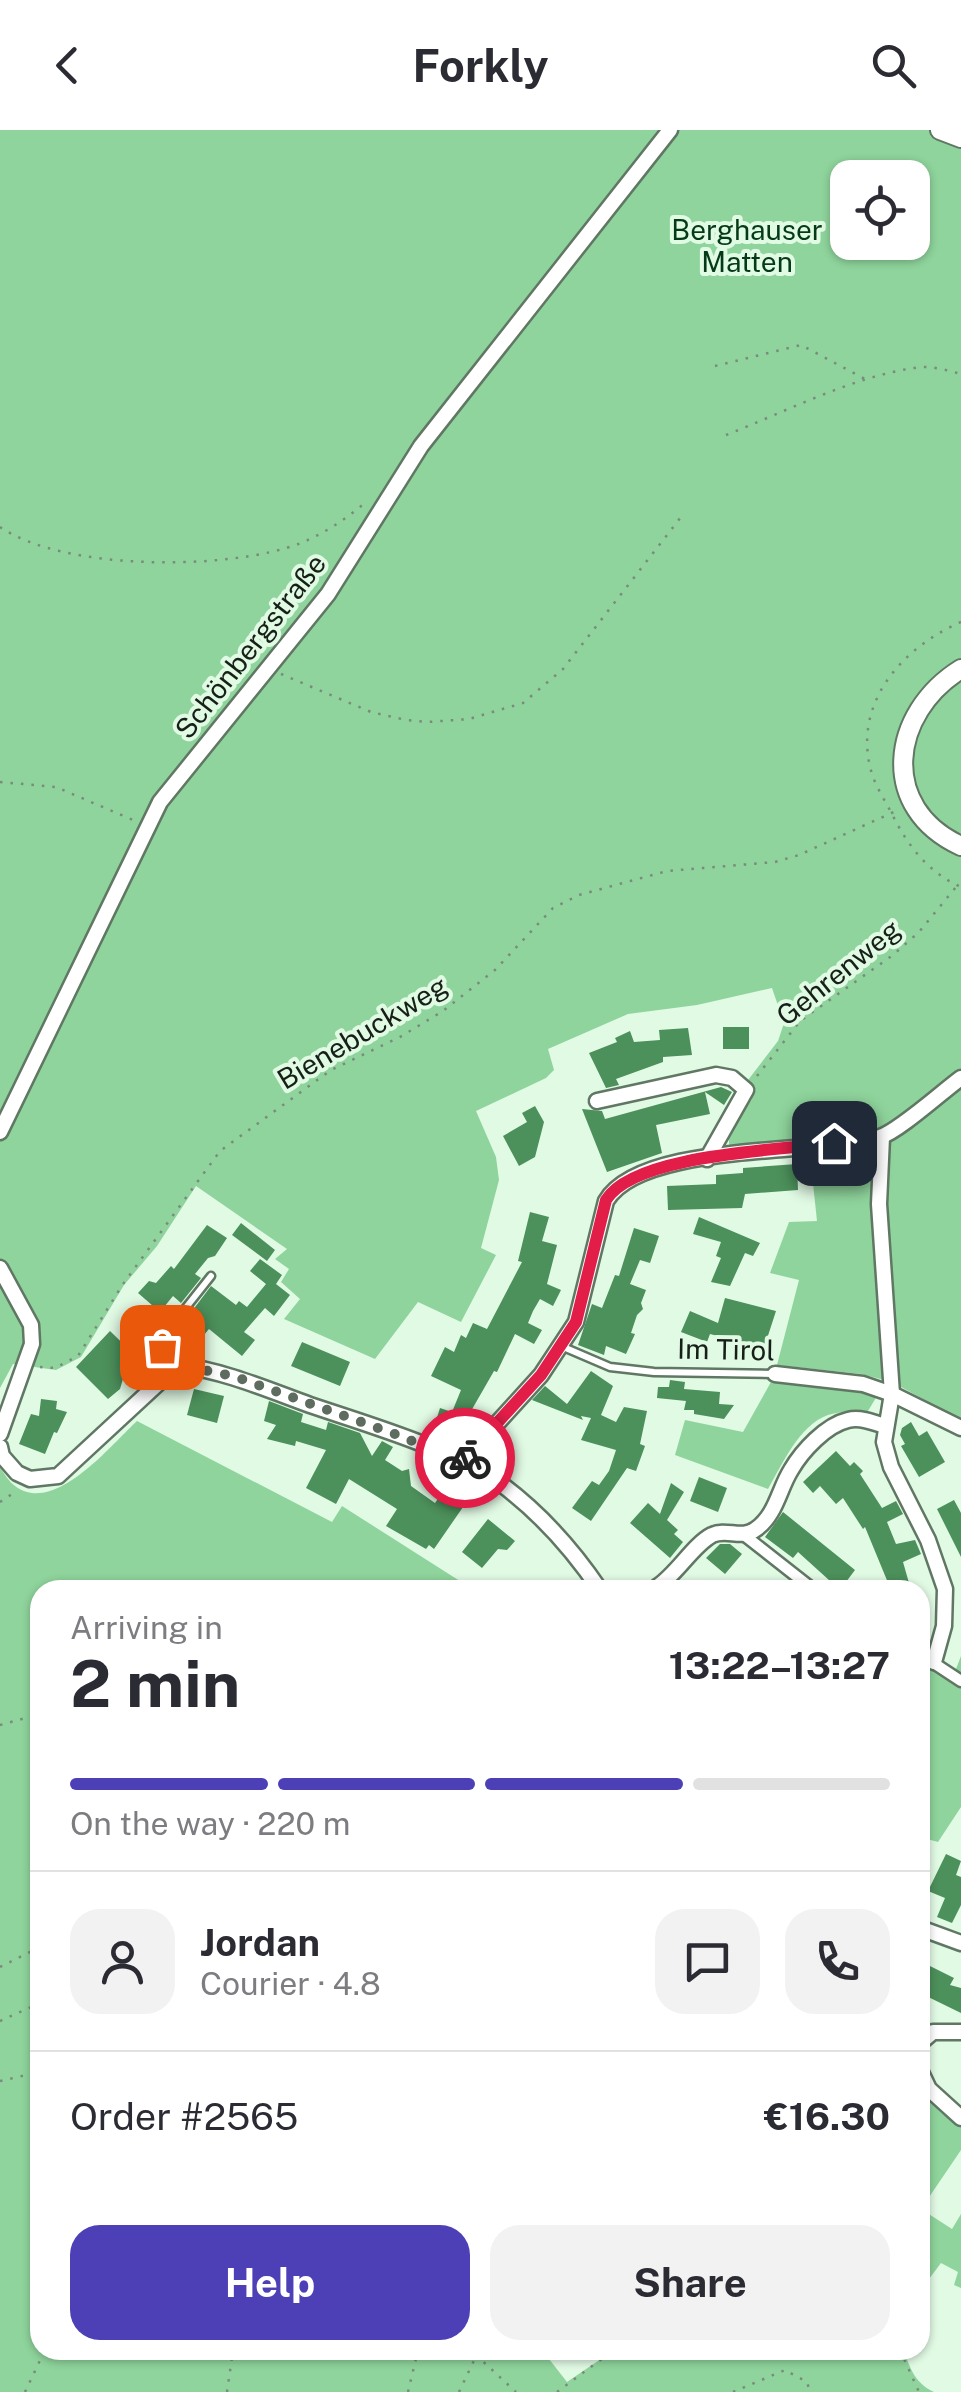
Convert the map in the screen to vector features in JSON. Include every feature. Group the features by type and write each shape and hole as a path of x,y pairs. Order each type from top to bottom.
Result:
{"street":[{"name":"Schönbergstraße","path":"0,1132 160,802 328,594 399,477 670,130"},
{"path":"940,130 961,138"},
{"path":"961,668 938,686 911,723 903,764 911,805 931,830 961,846"},
{"path":"597,1101 716,1074 732,1078 746,1090 707,1159"},
{"path":"461,1463 541,1375 576,1322 606,1200 612,1190 632,1177 707,1159 882,1136 961,1078"},
{"path":"882,1136 879,1204 892,1394 884,1442 891,1467 928,1540 944,1589 944,1626 930,1652"},
{"path":"0,1268 31,1324 32,1344 0,1434"},
{"path":"0,1446 2,1456 17,1473 30,1479 58,1476 178,1365 233,1376 403,1437 499,1483 541,1518 593,1580"},
{"name":"Im Tirol","path":"775,1374 862,1384 892,1394 961,1428"},
{"path":"744,1535 768,1517 791,1469 813,1442 845,1420 861,1419 885,1426"},
{"path":"669,1580 710,1536 720,1533 744,1535 801,1580"},
{"path":"930,1660 961,1682"},
{"path":"930,1931 961,1942"},
{"path":"930,2034 961,2032"},
{"path":"930,2090 961,2118"}],"lane":[{"path":"178,1365 162,1347 169,1329 211,1276"},
{"name":"Im Tirol","path":"561,1346 610,1367 654,1372 775,1374"}],"path":[{"path":"715,366 800,345 867,380"},
{"path":"726,434 867,380 914,368 930,367 961,374"},
{"path":"0,527 34,546 67,556 137,562 240,556 298,544 348,517 370,498"},
{"path":"269,670 370,712 406,720 469,719 523,703 563,670 682,517"},
{"path":"0,782 56,787 148,827"},
{"name":"Bienebuckweg","path":"26,1367 55,1368 78,1356 122,1284 220,1151 331,1070 443,1011 495,970 554,908 578,895 667,871 787,859 825,846 911,805"},
{"name":"Gehrenweg","path":"746,1090 800,1021 919,932 957,886"},
{"path":"0,1502 30,1479"},
{"path":"0,1725 30,1717"},
{"path":"0,1967 30,1952"},
{"path":"0,2020 30,2007"},
{"path":"0,2081 30,2074"},
{"path":"25,2392 40,2360"},
{"path":"227,2392 232,2360"},
{"path":"408,2392 416,2360"},
{"path":"459,2392 474,2360"},
{"path":"486,2360 516,2392"},
{"path":"556,2392 600,2360"},
{"path":"905,2360 919,2392"},
{"path":"734,2392 786,2370 808,2382 810,2392"}],"green space":[{"name":"Berghauser Matten","path":"0,130 961,130 961,1420 892,1382 861,1374 777,1365 799,1280 770,1273 789,1222 817,1221 809,1146 729,1145 729,1133 752,1099 745,1084 778,1041 784,1023 772,988 697,1005 628,1014 548,1049 554,1070 546,1078 476,1111 496,1157 499,1180 481,1248 496,1255 461,1322 418,1302 375,1359 284,1319 300,1299 281,1282 289,1269 275,1259 287,1249 196,1186 157,1246 124,1285 81,1357 56,1370 13,1364 0,1388"},
{"path":"771,1382 877,1396 868,1411 828,1415 808,1427 768,1489 675,1455 685,1420 743,1432"},
{"path":"137,1421 332,1522 342,1506 458,1580 30,1580 30,2360 550,2360 567,2382 599,2360 908,2360 914,2375 934,2392 0,2392 0,1468 15,1486 30,1493 47,1492 64,1485"},
{"path":"961,1656 961,1807 938,1842 930,1840 930,1667 951,1682"},
{"path":"930,2090 961,2108 961,2150 930,2196"},
{"path":"961,2214 961,2288 954,2285 958,2272 941,2263 930,2278 930,2215 952,2229"}],"building":[{"path":"723,1027 749,1027 749,1049 723,1049"},
{"path":"688,1028 692,1055 663,1057 663,1062 616,1079 619,1085 606,1088 589,1053 617,1042 615,1038 630,1031 634,1042 660,1040 659,1030"},
{"path":"721,1087 732,1092 724,1105 705,1092 710,1114 656,1125 662,1153 607,1172 582,1109 602,1111 605,1119"},
{"path":"535,1106 544,1122 535,1157 519,1166 503,1136 527,1122 522,1113"},
{"path":"797,1164 798,1190 745,1194 742,1208 668,1210 667,1186 716,1184 716,1175 743,1173 743,1168"},
{"path":"530,1212 549,1217 542,1241 557,1245 547,1284 561,1290 553,1306 540,1299 533,1311 528,1323 542,1330 534,1344 515,1334 497,1372 494,1371 467,1418 461,1437 434,1427 440,1408 452,1412 461,1390 431,1376 445,1347 454,1352 461,1335 466,1338 473,1323 487,1329 522,1262 518,1261"},
{"path":"699,1217 760,1243 753,1256 745,1253 730,1286 711,1282 721,1258 716,1256 721,1242 693,1234"},
{"path":"241,1223 275,1250 267,1261 232,1235"},
{"path":"207,1225 227,1238 195,1274 201,1278 181,1303 173,1296 160,1312 138,1293 149,1281 156,1283 171,1266 174,1269"},
{"path":"634,1228 659,1236 650,1263 640,1260 630,1284 646,1290 643,1309 637,1315 631,1333 635,1334 626,1354 606,1346 604,1355 578,1345 592,1304 602,1308 615,1275 619,1276"},
{"path":"260,1259 282,1275 276,1284 290,1295 274,1316 265,1308 244,1332 255,1340 242,1356 209,1329 198,1342 180,1327 211,1286 236,1305 239,1301 247,1307 266,1284 250,1271"},
{"path":"725,1298 776,1311 764,1348 710,1334 707,1342 681,1332 690,1311 718,1323"},
{"path":"110,1331 143,1363 123,1379 120,1389 108,1399 76,1367"},
{"path":"302,1342 350,1362 340,1386 291,1366"},
{"path":"591,1371 613,1386 601,1415 616,1422 624,1407 647,1411 640,1444 645,1446 636,1471 627,1468 591,1521 572,1508 592,1481 599,1485 616,1450 581,1440 591,1418 581,1416 583,1420 532,1400 545,1386 567,1404"},
{"path":"670,1380 685,1382 684,1389 720,1392 719,1404 734,1405 724,1419 694,1414 694,1410 684,1410 686,1401 657,1398 658,1387 669,1387"},
{"path":"194,1389 224,1396 217,1423 187,1415"},
{"path":"41,1399 57,1401 56,1409 67,1412 45,1454 19,1444 31,1414 39,1416"},
{"path":"269,1401 303,1414 301,1422 326,1430 328,1422 360,1433 372,1456 382,1441 393,1447 385,1460 402,1471 409,1469 411,1486 435,1503 451,1480 472,1494 434,1549 429,1545 426,1549 386,1526 397,1509 349,1479 336,1504 306,1488 326,1450 296,1441 295,1446 267,1439 276,1425 264,1421"},
{"path":"911,1422 919,1436 927,1431 945,1462 919,1477 901,1446 905,1444 900,1435 902,1428"},
{"path":"836,1451 850,1466 854,1462 863,1471 860,1474 882,1508 896,1501 903,1514 887,1522 896,1544 915,1540 921,1554 903,1562 908,1580 887,1580 865,1527 843,1498 836,1504 820,1486 813,1493 803,1482"},
{"path":"699,1477 727,1488 718,1512 690,1501"},
{"path":"671,1483 684,1492 667,1520 678,1530 674,1534 683,1542 670,1558 630,1523 648,1503 660,1514"},
{"path":"954,1500 961,1513 961,1557 937,1509"},
{"path":"783,1512 855,1570 848,1580 829,1580 798,1552 793,1558 765,1537"},
{"path":"488,1519 515,1541 507,1550 498,1549 482,1568 462,1552"},
{"path":"720,1544 730,1544 742,1554 725,1574 706,1558"},
{"path":"946,1854 961,1861 956,1875 961,1877 961,1905 952,1923 937,1917 945,1898 930,1892"},
{"path":"930,1966 954,1978 950,1985 961,1988 961,2013 930,1998"}],"way so far":[{"path":"162,1347 178,1365 233,1376 403,1437 461,1463 465,1458"}],"route":[{"path":"465,1458 541,1375 576,1322 606,1200 612,1190 632,1177 684,1162 834,1143"}]}
